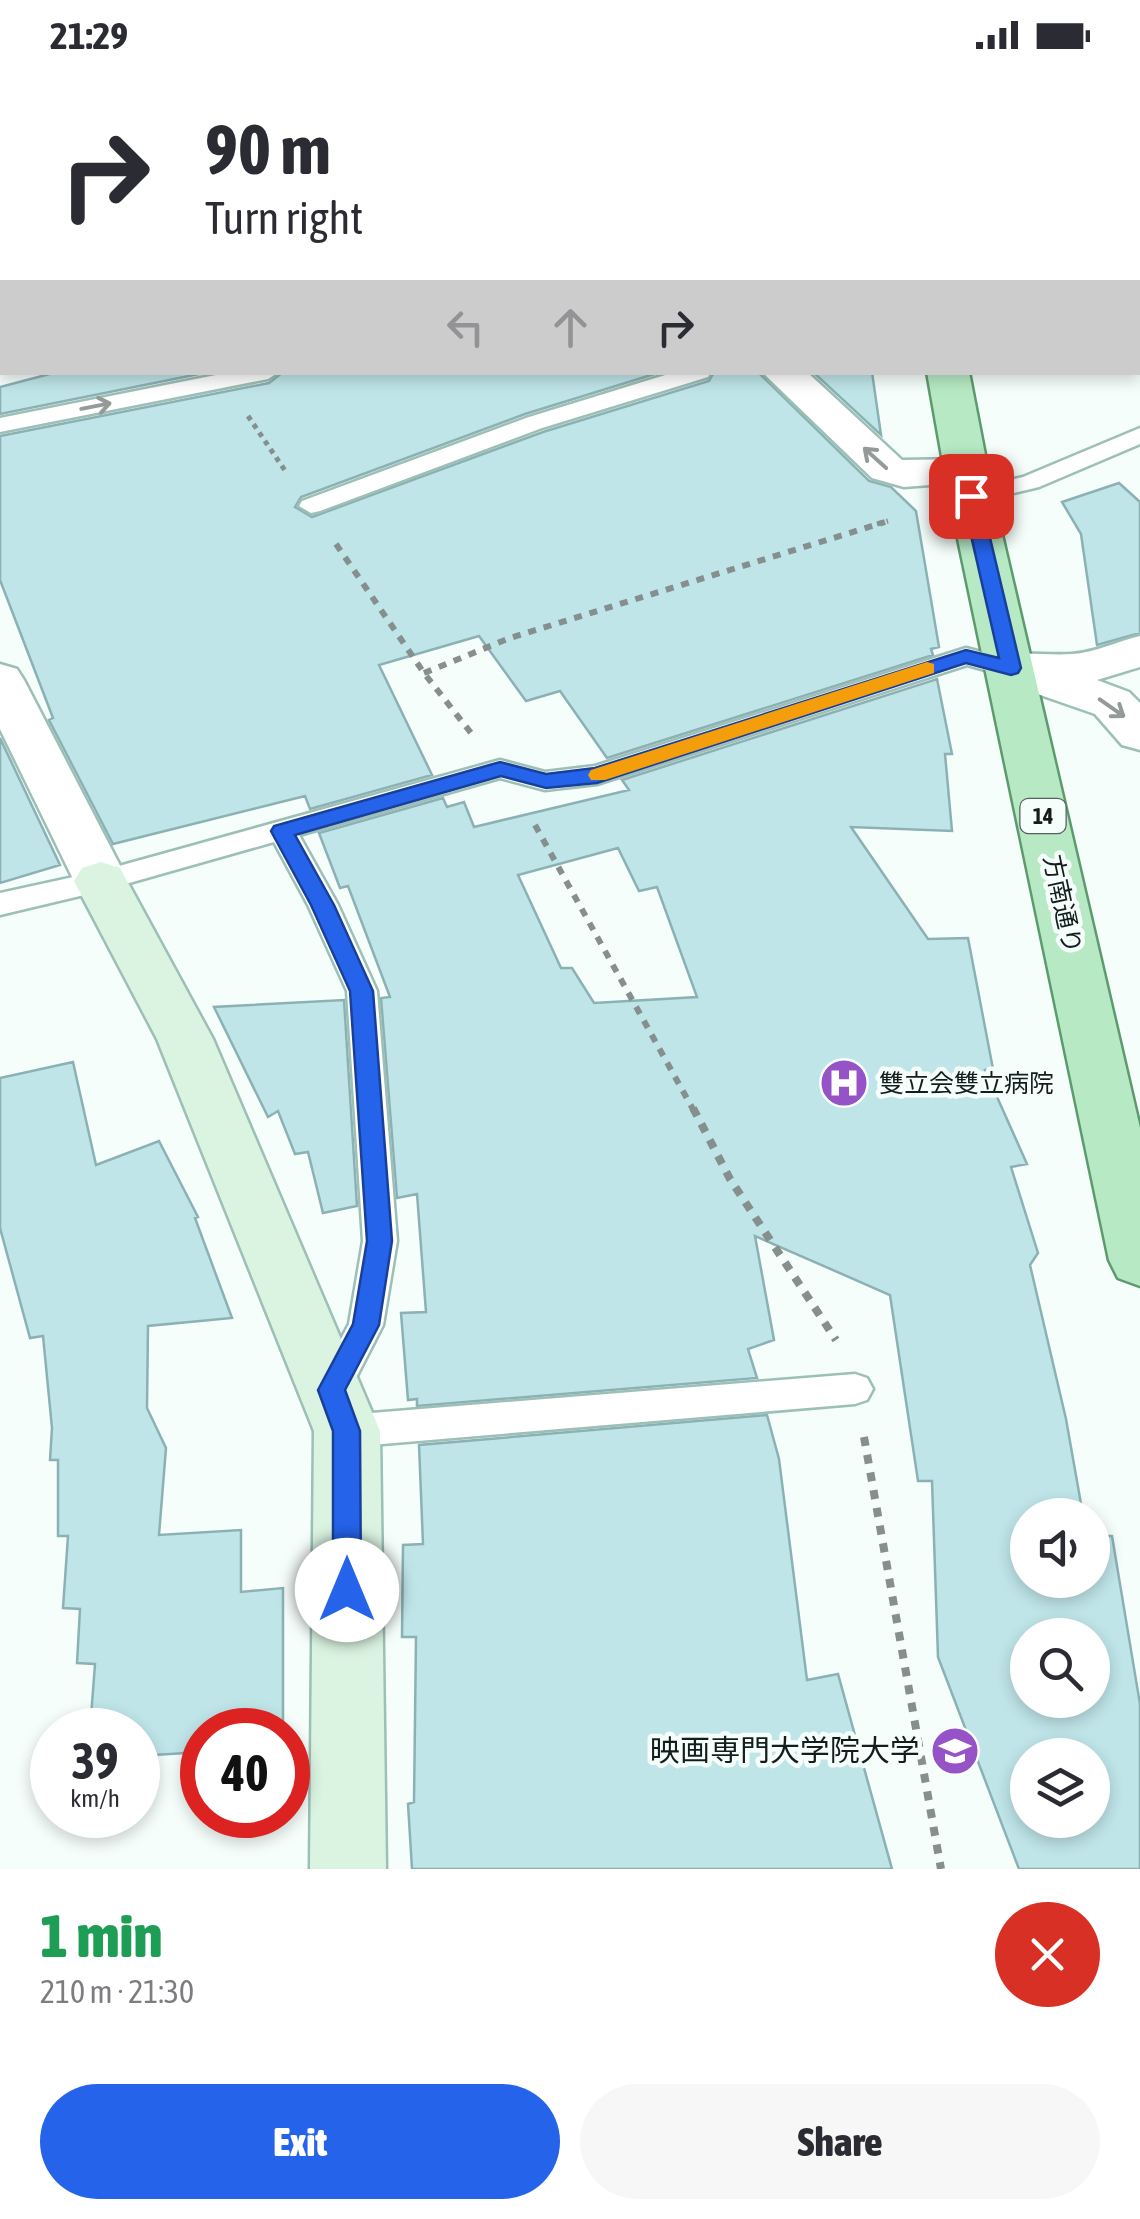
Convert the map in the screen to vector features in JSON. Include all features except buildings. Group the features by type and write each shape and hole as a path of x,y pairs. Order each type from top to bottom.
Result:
{"main road":[{"name":"方南通り","path":"949,375 969,484 1140,1260"}],"street":[{"path":"785,375 887,469 969,484"},
{"path":"1011,668 1077,670 1140,651"},
{"path":"1011,668 1112,703 1140,733"},
{"path":"0,680 100,881 185,1039 339,1411 348,1869"}],"lane":[{"path":"0,425 253,375"},
{"path":"311,506 534,423 690,375"},
{"path":"969,484 1031,482 1140,434"},
{"path":"0,904 100,881 500,769 546,781 597,776 966,656 1011,668"},
{"path":"282,831 362,991 380,1241 366,1325 339,1411 855,1389"}],"path":[{"path":"223,381 424,673 500,769 659,1043 730,1179 851,1360 941,1869"},
{"path":"424,673 510,638 969,484"}],"slow traffic":[{"path":"598,775 927,668"}],"place":[{"name":"雙立会雙立病院","path":"844,1083"},
{"name":"映画専門大学院大学","path":"955,1751"}],"route":[{"path":"347,1590 346,1431 332,1390 366,1325 380,1241 362,991 282,831 500,769 546,781 597,776 966,656 1011,668 971,496"}]}
